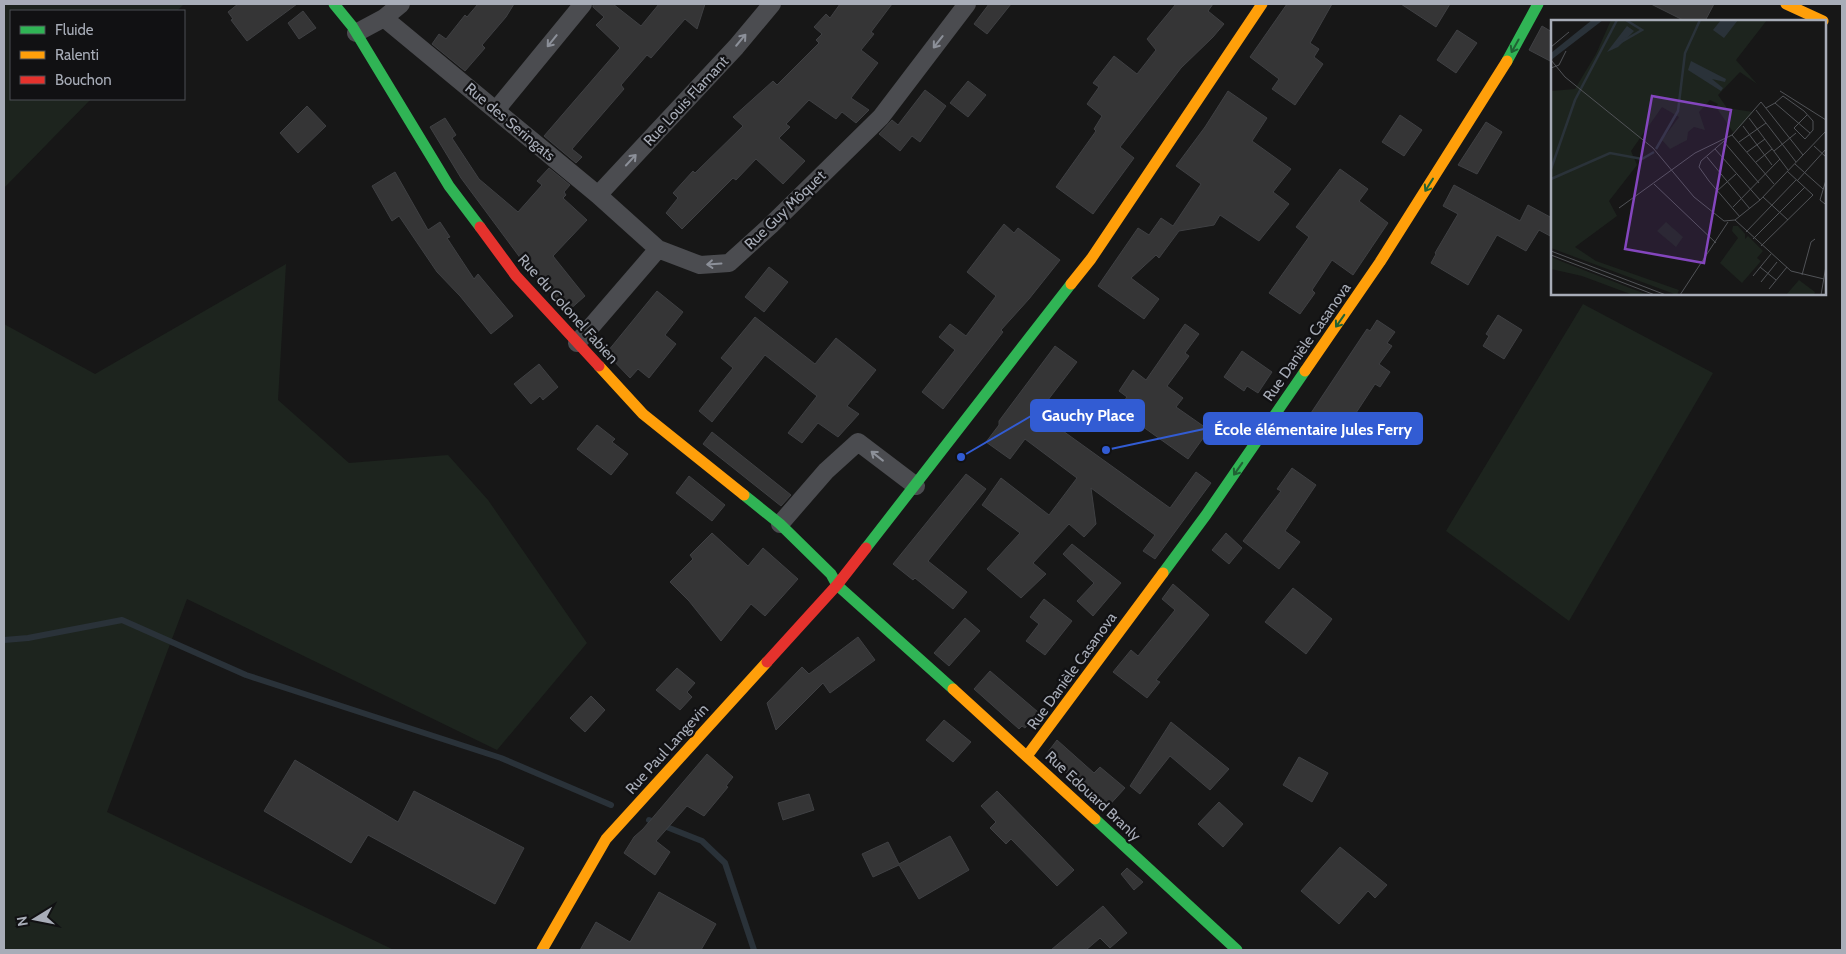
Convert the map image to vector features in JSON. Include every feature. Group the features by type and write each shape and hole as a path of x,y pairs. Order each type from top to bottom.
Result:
{"street":[{"name":"Rue du Colonel Fabien","path":"334,4 356,34 448,186 516,276 643,414 780,524 831,574 837,585"},
{"path":"356,34 384,18 401,4"},
{"path":"496,110 583,4"},
{"name":"Rue Louis Flamant","path":"598,195 736,47 772,4"},
{"name":"Rue Guy Môquet","path":"658,249 700,265 729,263 771,225 881,117 968,4"},
{"name":"Rue Paul Langevin","path":"542,950 606,839 837,585 916,486 984,394 1092,259 1262,4"},
{"name":"Rue Danièle Casanova","path":"1028,756 1206,514 1380,262 1504,66 1538,4"},
{"path":"1786,4 1821,20"},
{"name":"Rue des Seringats","path":"384,18 598,195 658,249"},
{"path":"577,343 658,249"},
{"path":"780,524 826,471 858,442 916,486"},
{"name":"Rue Edouard Branly","path":"837,585 1028,756 1237,950"}],"shaded area":[{"path":"4,4 184,4 178,10 10,10 10,100 90,100 4,188"},
{"path":"286,264 278,400 349,463 448,455 488,500 587,643 497,750 187,599 107,812 394,950 4,950 4,324 95,374"},
{"path":"1583,304 1713,373 1569,621 1446,531"}],"building":[{"path":"238,4 297,4 247,41 231,20 233,19 228,12"},
{"path":"478,4 514,4 506,17 482,45 485,48 465,71 432,44 439,34 446,39 465,15 467,17"},
{"path":"593,4 613,4 641,26 659,4 705,4 697,29 685,19 651,58 647,55 621,85 624,89 572,149 582,157 576,163 544,136 620,48 596,25 604,17 593,7"},
{"path":"840,4 892,4 871,32 874,34 861,50 878,63 851,98 869,110 856,123 842,112 836,119 809,100 786,124 790,127 779,138 805,161 783,184 756,159 736,180 733,178 682,229 666,213 678,198 673,193 693,171 695,173 743,126 733,117 773,81 777,85 819,43 816,40 822,34 814,27 826,14 830,18"},
{"path":"989,4 1011,4 987,34 974,24"},
{"path":"1176,4 1213,4 1208,11 1224,24 1181,68 1120,147 1134,158 1093,214 1056,187 1096,131 1094,129 1102,116 1087,104 1099,87 1093,83 1114,56 1137,74 1156,50 1147,39"},
{"path":"1287,4 1332,4 1310,43 1319,49 1314,57 1323,64 1295,105 1272,89 1279,79 1250,57"},
{"path":"1401,4 1450,4 1436,27"},
{"path":"1651,4 1714,4 1706,20 1683,20"},
{"path":"303,11 316,28 299,39 288,23"},
{"path":"1542,26 1551,31 1551,61 1529,50"},
{"path":"1457,30 1477,43 1456,73 1437,60"},
{"path":"968,81 986,95 968,117 950,103"},
{"path":"925,90 946,106 920,142 912,136 900,151 879,134 892,120 898,125"},
{"path":"1228,91 1267,118 1252,141 1291,169 1273,192 1289,204 1259,241 1220,215 1214,225 1179,231 1159,258 1156,255 1131,278 1159,299 1144,319 1098,286 1138,228 1149,235 1161,218 1173,226 1201,184 1176,166 1205,127"},
{"path":"307,106 326,126 298,153 280,133"},
{"path":"1400,115 1422,130 1404,156 1382,142"},
{"path":"445,118 456,135 452,138 479,179 518,212 542,185 537,181 549,168 570,185 564,192 566,195 563,198 587,220 553,256 585,296 568,311 527,267 461,178 430,127"},
{"path":"1486,122 1502,132 1477,174 1458,165"},
{"path":"1340,169 1368,189 1359,201 1388,223 1353,275 1332,260 1312,290 1315,293 1300,314 1269,293 1309,237 1296,227"},
{"path":"395,172 428,230 440,222 450,237 447,238 474,279 478,274 513,316 491,334 460,296 437,272 399,216 392,221 372,186"},
{"path":"1454,185 1520,221 1528,205 1551,217 1551,236 1539,230 1526,251 1497,235 1468,285 1431,263 1458,214 1443,206"},
{"path":"1004,224 1014,233 1018,228 1060,260 1001,330 1003,332 943,409 922,392 955,350 939,337 950,324 966,336 996,296 967,272"},
{"path":"769,267 788,282 764,312 745,297"},
{"path":"657,291 683,312 665,335 676,344 649,378 638,369 630,378 608,355 608,351"},
{"path":"1498,315 1522,330 1504,359 1483,346 1489,336 1486,334"},
{"path":"755,317 815,364 836,338 876,370 847,406 859,414 838,437 818,423 802,443 788,433 817,396 765,355 712,422 699,411 733,368 721,358"},
{"path":"1377,320 1395,332 1387,343 1392,346 1379,364 1390,372 1380,387 1375,384 1354,416 1357,418 1340,442 1307,419 1367,329 1370,331"},
{"path":"1185,324 1199,334 1185,353 1189,356 1167,386 1183,398 1176,407 1209,430 1188,459 1118,409 1127,397 1119,391 1133,370 1146,380"},
{"path":"1055,346 1077,362 1038,413 1170,508 1196,472 1211,483 1155,559 1143,551 1155,535 1091,488 1096,524 1084,537 1069,524 1033,563 1046,574 1021,598 987,569 1020,533 982,505 1001,478 1049,515 1077,478 1025,439 1010,459 986,442 999,425 999,421"},
{"path":"1242,351 1272,372 1258,393 1247,386 1244,391 1224,377"},
{"path":"539,364 558,387 543,400 540,396 531,404 514,384"},
{"path":"597,425 615,439 612,442 628,454 611,475 577,449"},
{"path":"712,432 791,495 781,506 703,444"},
{"path":"1292,468 1316,485 1285,531 1300,542 1279,569 1243,541 1281,491 1277,489"},
{"path":"966,474 986,489 928,561 967,592 953,609 915,578 913,580 893,564"},
{"path":"689,476 725,505 712,521 676,493"},
{"path":"712,533 748,566 763,548 798,579 765,616 751,604 721,641 689,601 670,582 693,559 690,555"},
{"path":"1226,533 1242,548 1229,564 1212,550"},
{"path":"1072,544 1121,583 1093,616 1077,601 1094,583 1063,554"},
{"path":"1173,584 1209,615 1156,680 1160,682 1147,698 1113,672 1131,650 1138,656 1175,610 1162,599"},
{"path":"1293,588 1332,619 1306,654 1265,622"},
{"path":"1044,599 1072,621 1045,655 1026,641 1039,624 1030,617"},
{"path":"965,618 980,631 949,666 934,653"},
{"path":"858,637 875,660 830,693 823,683 776,730 767,703 802,667 809,674"},
{"path":"677,668 695,683 687,692 692,697 680,710 656,690"},
{"path":"990,671 1038,712 1025,728 1022,726 1019,729 974,689"},
{"path":"591,696 605,710 585,732 570,718"},
{"path":"944,720 971,742 953,762 926,740"},
{"path":"1171,722 1229,769 1210,790 1170,756 1140,794 1130,786"},
{"path":"1057,740 1094,773 1100,767 1125,788 1106,809 1048,756 1048,752"},
{"path":"707,754 733,777 726,786 728,787 704,816 687,806 656,841 670,852 655,875 624,853 634,837"},
{"path":"1299,757 1328,773 1312,802 1283,785"},
{"path":"295,760 398,822 414,791 524,848 495,904 368,835 351,863 264,811"},
{"path":"997,791 1074,870 1057,886 1011,839 1006,844 990,828 996,822 981,806"},
{"path":"809,794 814,810 783,820 778,803"},
{"path":"1219,802 1243,824 1223,847 1198,824"},
{"path":"950,836 969,870 919,899 899,865 873,877 862,854 888,842 899,864"},
{"path":"1340,847 1387,885 1375,898 1368,891 1339,924 1301,891"},
{"path":"1127,868 1143,882 1134,890 1121,874"},
{"path":"659,892 716,924 701,950 580,950 596,922 630,942"},
{"path":"1103,906 1127,933 1110,948 1100,938 1086,950 1051,950"}],"waterway":[{"path":"4,640 28,638 122,620 246,675 501,758 611,805"},
{"path":"649,820 702,841 725,863 754,950"}],"traffic: fast":[{"path":"334,4 352,26 449,186 480,227"},
{"path":"1507,61 1538,4"},
{"path":"866,548 1071,284"},
{"path":"1163,573 1206,515 1305,371"},
{"path":"744,495 780,524 831,574 837,585 953,689"},
{"path":"1095,819 1237,950"}],"traffic: slow":[{"path":"1071,284 1091,259 1262,4"},
{"path":"1786,4 1821,20"},
{"path":"1305,371 1380,262 1507,61"},
{"path":"599,366 643,414 744,495"},
{"path":"1027,756 1163,573"},
{"path":"542,950 606,839 767,662"},
{"path":"953,689 1095,819"}],"traffic: jam":[{"path":"480,227 516,276 599,366"},
{"path":"767,662 837,585 866,548"}],"place":[{"name":"École élémentaire Jules Ferry","path":"1106,450"},
{"name":"Gauchy Place","path":"961,457"}]}
